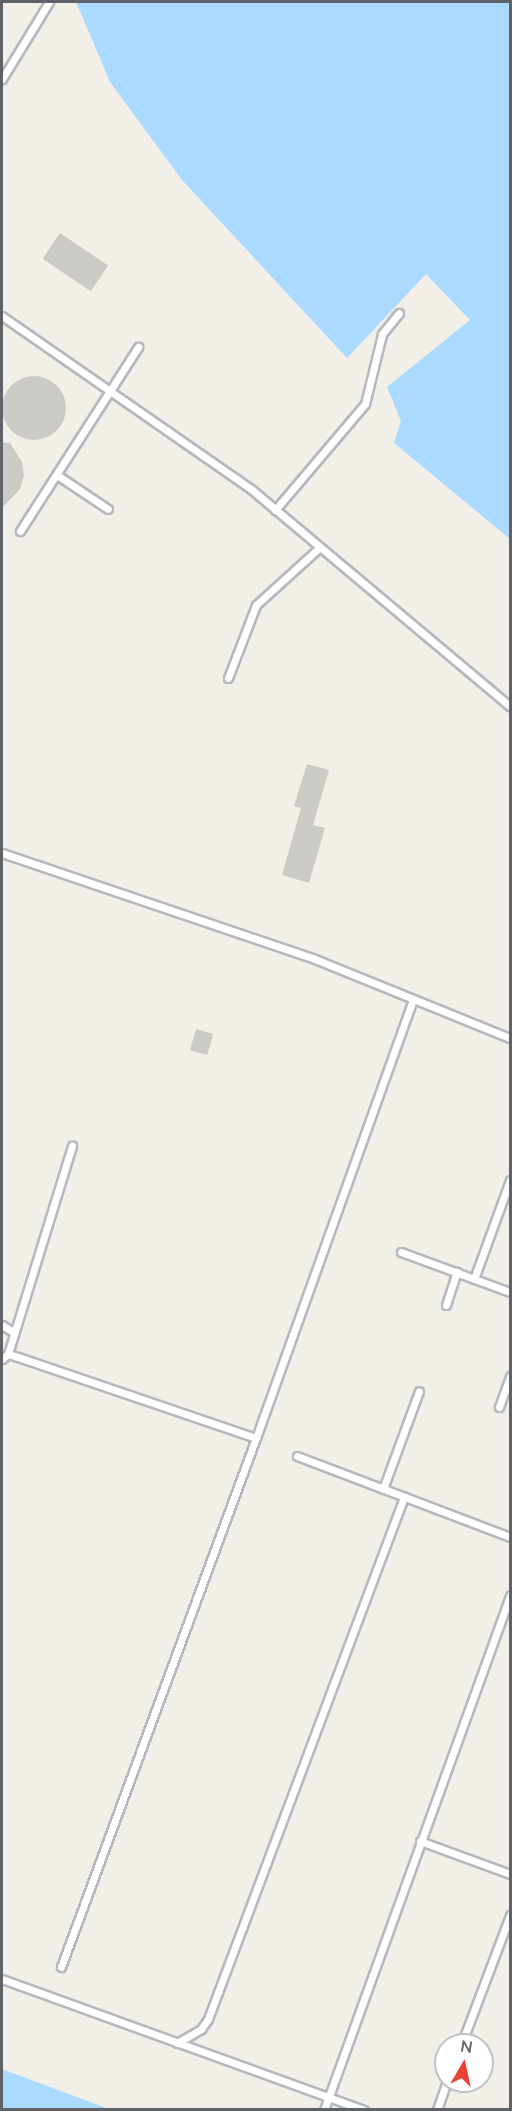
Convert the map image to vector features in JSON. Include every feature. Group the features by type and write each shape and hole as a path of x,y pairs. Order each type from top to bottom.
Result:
{"lane":[{"path":"2,79 50,2"},
{"path":"275,510 365,404 382,334 399,313"},
{"path":"2,316 224,470 510,706"},
{"path":"20,531 138,347"},
{"path":"57,475 108,509"},
{"path":"228,678 256,605 320,547"},
{"path":"2,853 315,959 510,1038"},
{"path":"61,1966 413,1000"},
{"path":"72,1146 15,1333 5,1357 255,1438"},
{"path":"474,1279 510,1180"},
{"path":"401,1252 510,1292"},
{"path":"447,1305 457,1272"},
{"path":"2,1325 15,1333"},
{"path":"500,1407 510,1376"},
{"path":"383,1489 419,1391"},
{"path":"297,1456 510,1537"},
{"path":"177,2043 201,2029 208,2019 404,1497"},
{"path":"324,2109 510,1596"},
{"path":"420,1841 510,1874"},
{"path":"466,2033 510,1915"},
{"path":"2,1979 364,2109"},
{"path":"436,2109 442,2093"}],"water":[{"path":"76,2 510,2 510,539 394,443 401,421 387,387 470,320 426,274 347,358 182,180 110,82"},
{"path":"2,2069 109,2109 2,2109"}],"building":[{"path":"60,233 108,265 91,291 43,259"},
{"path":"34,376 52,382 60,390 66,408 60,426 52,434 34,440 16,434 8,426 2,408 8,390 16,382"},
{"path":"2,442 10,443 22,462 24,476 20,489 2,508"},
{"path":"307,764 329,770 313,825 325,828 309,883 282,875 301,808 294,806"},
{"path":"196,1029 213,1034 207,1055 190,1050"}]}
